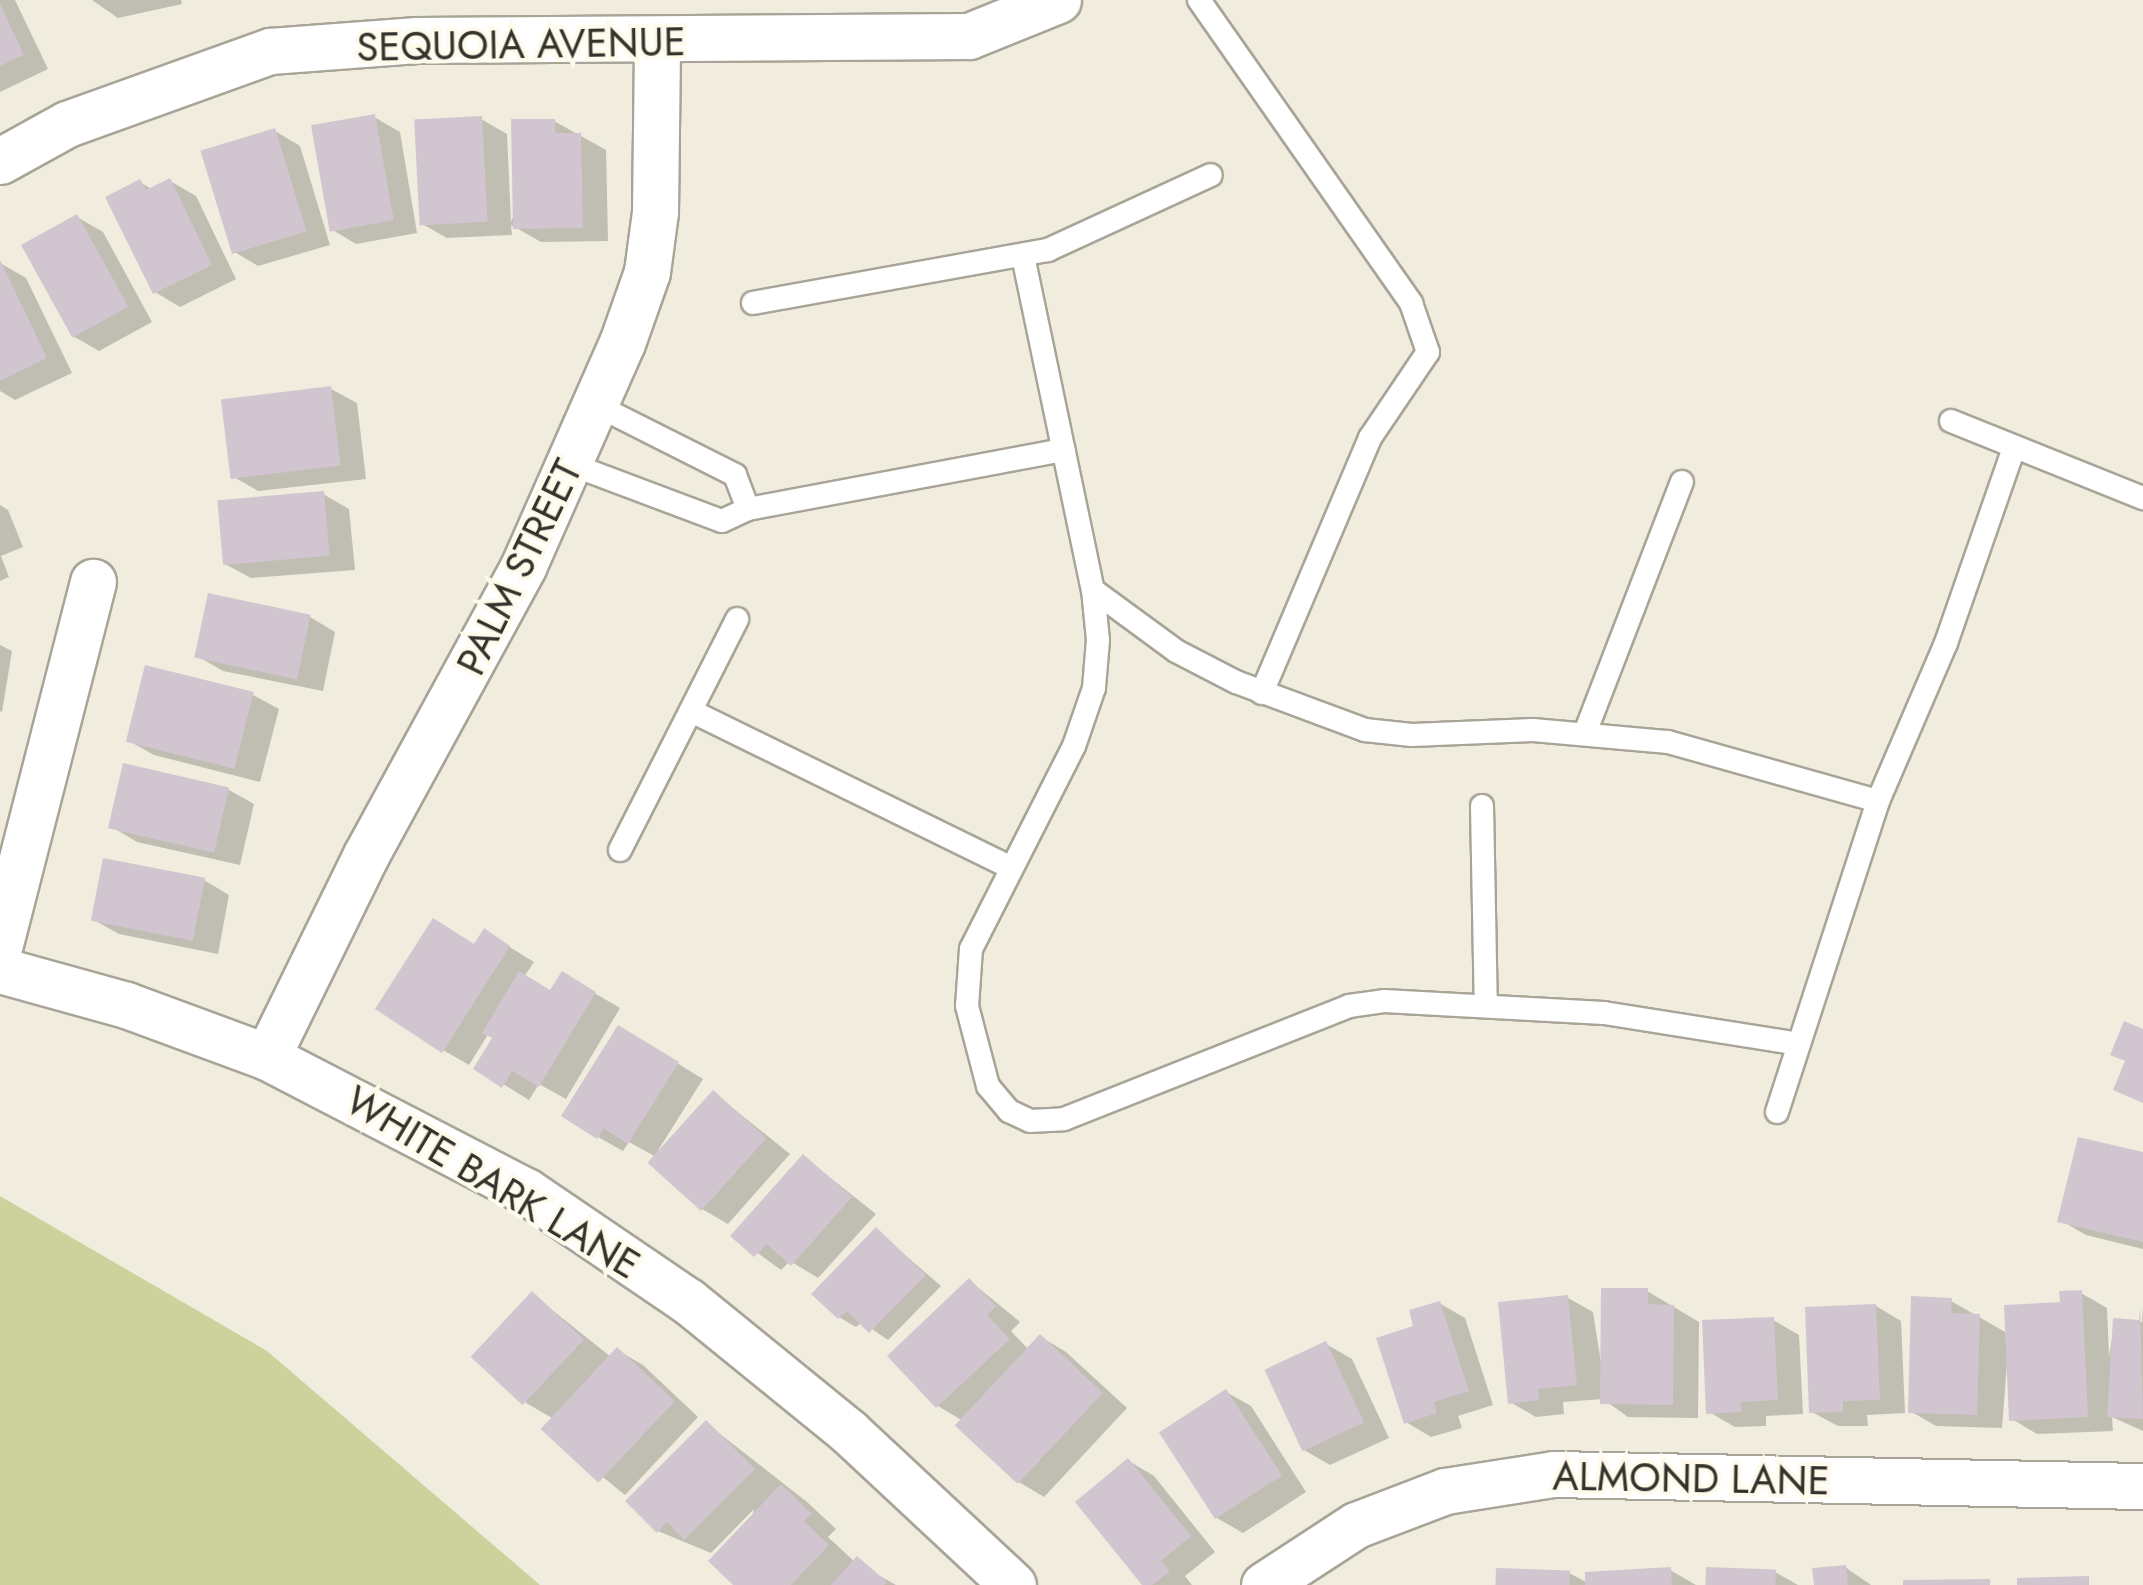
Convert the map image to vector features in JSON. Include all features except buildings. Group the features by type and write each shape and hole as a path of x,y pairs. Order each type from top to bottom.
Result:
{"street":[{"name":"SEQUOIA AVENUE","path":"0,162 68,124 270,52 417,40 656,43 969,36 1058,0"},
{"name":"PALM STREET","path":"267,1057 366,855 524,567 596,405 646,272 655,212 656,43"},
{"path":"0,944 92,582"},
{"name":"WHITE BARK LANE","path":"0,970 126,1004 267,1057 526,1191 688,1301 848,1432 1013,1585"},
{"name":"ALMOND LANE","path":"1264,1585 1356,1525 1392,1511 1446,1491 1553,1474 2143,1486"}],"lane":[{"path":"1199,0 1411,302 1428,352 1370,438 1262,693"},
{"path":"753,303 1023,256 1211,175"},
{"path":"1023,256 1093,590 1094,688 1044,814 1011,868 971,950 967,1006 988,1086 1009,1112 1030,1121 1064,1119 1349,1006 1384,1000 1667,1020 1799,1044"},
{"path":"596,405 735,475 748,509"},
{"path":"1951,422 2143,498"},
{"path":"1778,1112 1878,801 1946,644 2014,448"},
{"path":"570,464 722,520 748,509 1064,450"},
{"path":"1585,733 1682,482"},
{"path":"1093,590 1176,651 1262,693 1364,730 1585,733 1685,746 1878,801"},
{"path":"620,850 737,619"},
{"path":"690,711 1011,868"},
{"path":"1482,806 1486,1006"}],"green space":[{"path":"0,1196 267,1351 540,1585 0,1585"}]}
